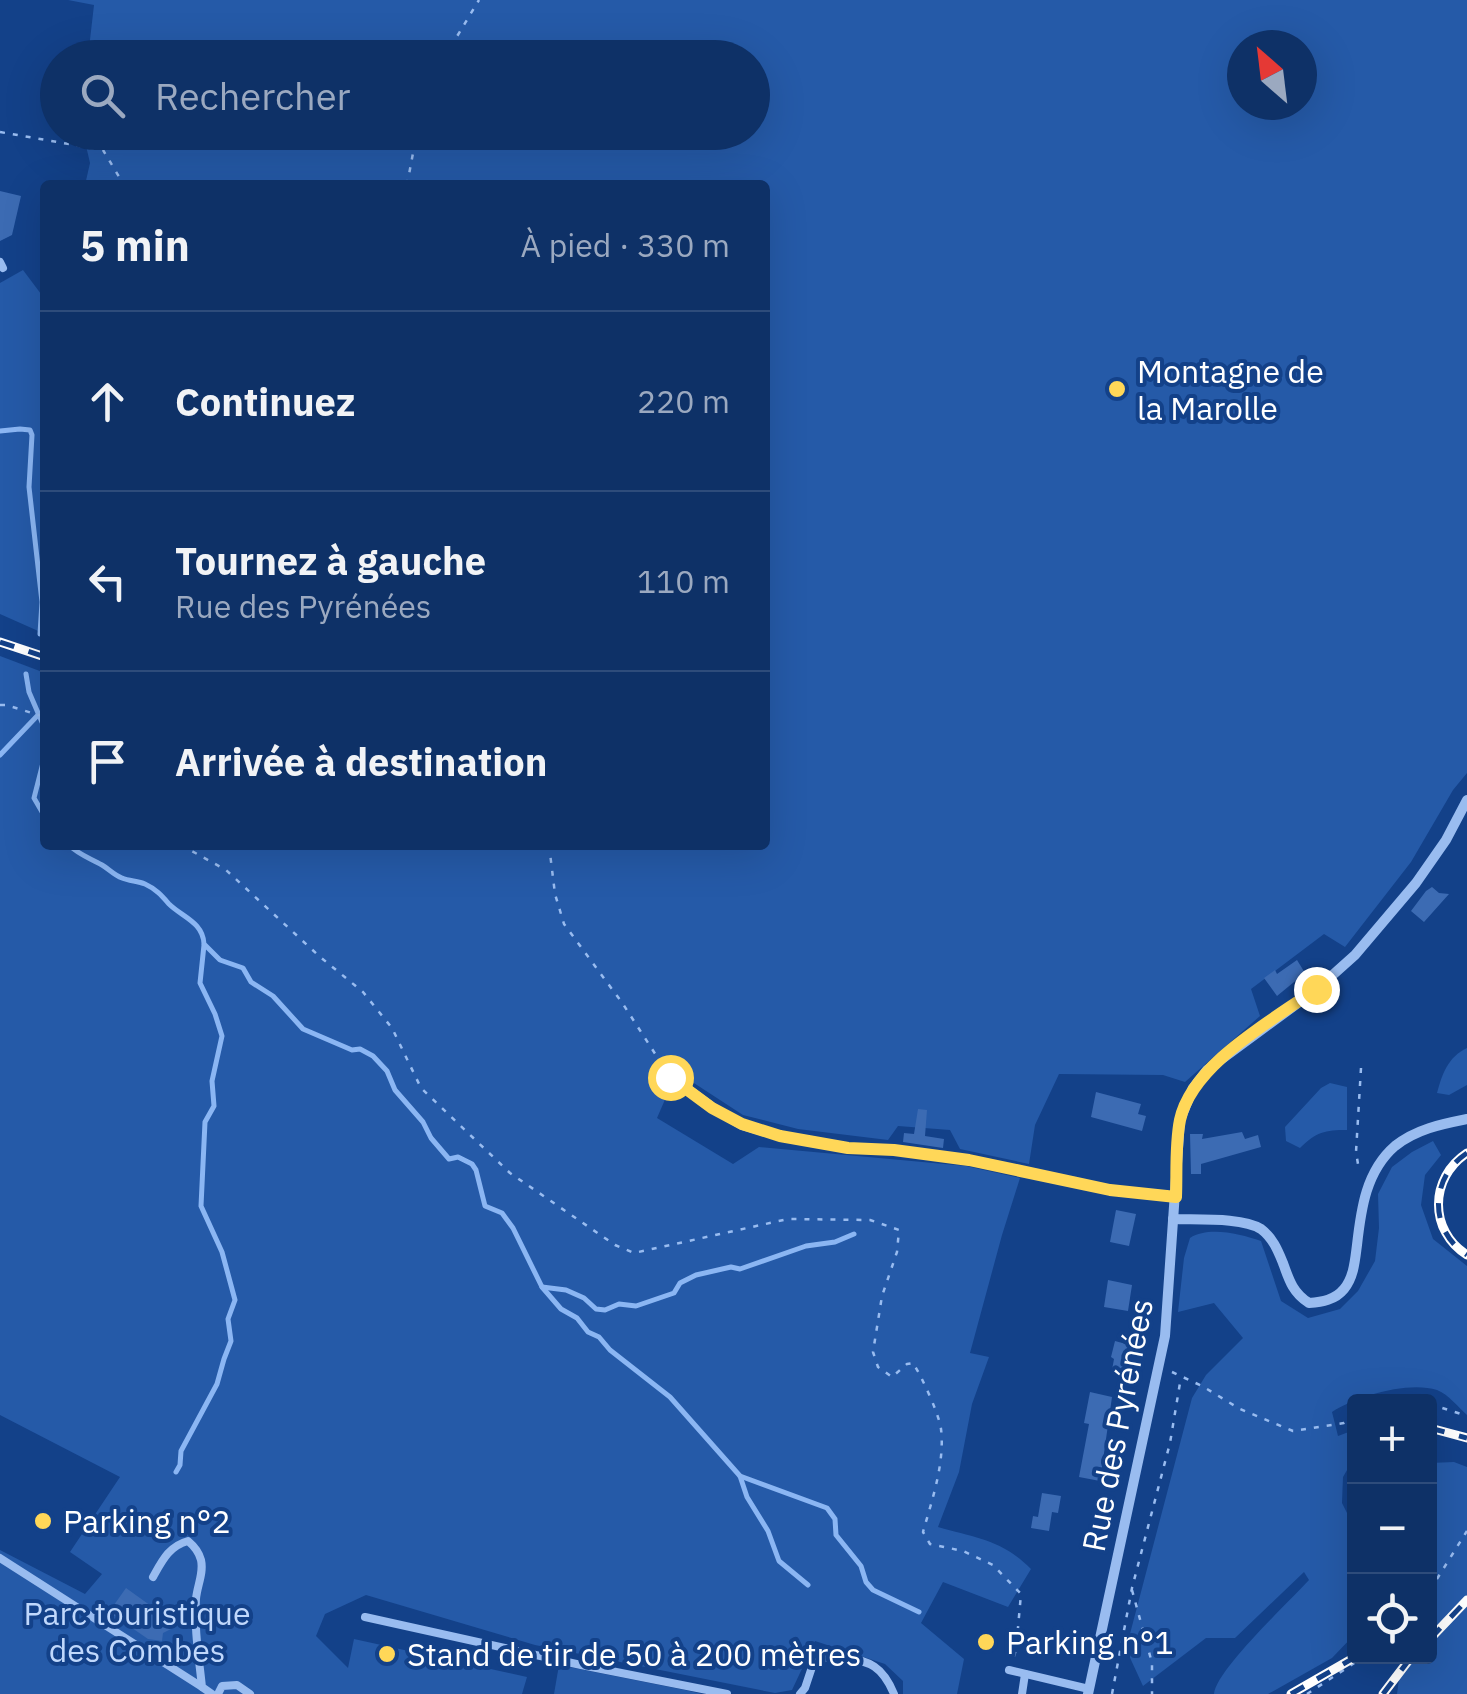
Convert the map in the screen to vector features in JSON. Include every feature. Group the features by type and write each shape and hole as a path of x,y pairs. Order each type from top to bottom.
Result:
{"street":[{"name":"Rue des Pyrénées","path":"1088,1692 1160,1366 1168,1306 1180,1120 1193,1088 1207,1070 1316,989 1354,955 1416,883 1446,840 1467,800"},
{"path":"670,1077 712,1108 742,1124 780,1136 848,1148 969,1160 1110,1190 1176,1197"},
{"path":"1173,1218 1243,1222 1258,1227 1277,1248 1300,1298 1309,1303 1323,1302 1345,1288 1354,1270 1365,1193 1373,1174 1395,1146 1428,1128 1467,1119"}],"lane":[{"path":"152,1578 178,1544 188,1541 196,1548 202,1561 196,1628 202,1687"},
{"path":"0,1558 202,1687 215,1694 222,1686 237,1685 250,1694"},
{"path":"365,1617 727,1694"},
{"path":"800,1694 813,1664 833,1654 870,1663 887,1676 894,1694"},
{"path":"1009,1670 1088,1692"},
{"path":"1022,1694 1025,1674"}],"path":[{"path":"455,40 480,0"},
{"path":"0,132 40,139"},
{"path":"103,150 121,180"},
{"path":"408,180 414,150"},
{"path":"0,705 40,716"},
{"path":"190,850 226,870 363,992 392,1028 421,1088 510,1173 616,1245 634,1253 788,1220 870,1220 899,1230 873,1352 878,1367 892,1377 913,1363 941,1428 939,1472 923,1532 930,1544 963,1551 993,1565 1021,1594 1016,1650 1009,1670"},
{"path":"550,850 555,894 564,924 670,1077"},
{"path":"1361,1068 1356,1152 1358,1164 1373,1174"},
{"path":"1160,1366 1240,1409 1292,1431 1347,1421"},
{"path":"1112,1694 1132,1588 1170,1444 1181,1377"},
{"path":"1437,1406 1467,1416"},
{"path":"1437,1579 1467,1532"},
{"path":"1132,1588 1152,1664 1152,1694"},
{"path":"1307,1694 1353,1664"}],"green space":[{"name":"Parc touristique des Combes","path":"68,0 1467,0 1467,773 1411,862 1345,947 1324,934 1251,989 1260,1016 1185,1082 1163,1075 1059,1074 1035,1125 1029,1164 960,1149 950,1130 898,1126 888,1140 798,1129 743,1115 677,1072 657,1118 733,1164 759,1147 966,1166 1020,1178 970,1353 989,1357 972,1404 959,1472 938,1527 998,1545 1031,1569 1008,1607 943,1582 921,1623 964,1659 957,1694 903,1694 903,1681 885,1664 815,1641 792,1690 775,1693 535,1645 366,1595 325,1614 316,1636 348,1668 354,1639 527,1677 522,1694 0,1694 0,1550 85,1594 102,1574 70,1552 120,1477 0,1415 0,656 40,671 40,850 770,850 770,180 86,180 90,163 87,150 770,150 770,40 90,40 94,5"},
{"path":"23,270 40,293 40,632 0,614 0,283"},
{"path":"1467,1048 1467,1085 1449,1095 1437,1093 1447,1067"},
{"path":"1330,1083 1347,1087 1347,1130 1321,1133 1300,1148 1286,1141 1285,1127"},
{"path":"1433,1141 1441,1155 1425,1175 1421,1205 1433,1239 1467,1266 1467,1415 1441,1392 1412,1387 1377,1394 1347,1394 1347,1405 1332,1412 1338,1436 1347,1433 1342,1503 1347,1513 1347,1642 1332,1658 1268,1694 1214,1694 1240,1653 1309,1580 1304,1572 1235,1638 1206,1638 1143,1686 1126,1649 1192,1398 1206,1375 1243,1338 1214,1303 1178,1312 1190,1238 1215,1232 1261,1241 1281,1301 1308,1318 1340,1309 1358,1291 1375,1261 1378,1194 1392,1167"},
{"path":"1454,1462 1467,1467 1467,1694 1397,1694 1401,1664 1437,1664 1437,1463"},
{"path":"559,1665 685,1690 702,1694 554,1694"}],"building":[{"path":"0,191 21,196 12,235 0,241"},
{"path":"1432,887 1449,894 1424,922 1411,911"},
{"path":"1297,960 1305,973 1277,996 1264,978"},
{"path":"1096,1092 1141,1104 1138,1114 1146,1116 1142,1131 1091,1117"},
{"path":"918,1109 927,1110 925,1136 944,1139 943,1148 903,1142 904,1133 914,1134"},
{"path":"1242,1132 1245,1139 1258,1135 1261,1147 1201,1164 1201,1174 1191,1174 1190,1134 1203,1134 1202,1139"},
{"path":"1116,1210 1136,1214 1129,1246 1110,1242"},
{"path":"1108,1280 1132,1285 1128,1311 1104,1307"},
{"path":"1115,1341 1137,1347 1126,1373 1112,1370"},
{"path":"1090,1392 1112,1397 1100,1481 1079,1477 1089,1424 1084,1423"},
{"path":"1042,1493 1061,1496 1058,1513 1052,1512 1049,1531 1031,1528 1033,1516 1038,1517"},
{"path":"126,1588 165,1616 171,1629 163,1633 162,1641 148,1639 109,1612"}],"waterway":[{"path":"0,431 30,430 32,435 29,487 40,584"},
{"path":"26,674 40,717"},
{"path":"0,755 39,714"},
{"path":"40,775 34,798 40,808"},
{"path":"76,850 119,877 156,890 196,925 204,944 220,960 243,968 251,982 273,996 303,1029 373,1056 449,1159 458,1157 472,1164 485,1206 502,1213 542,1287 561,1309 577,1318 588,1332 670,1397 740,1476 779,1561 808,1585"},
{"path":"176,1472 181,1451 217,1384 231,1341 228,1319 235,1300 222,1252 201,1206 205,1122 214,1106 212,1081 222,1036 200,983 204,945"},
{"path":"542,1287 566,1290 596,1309 619,1304 636,1306 674,1293 680,1283 696,1275 731,1267 740,1269 854,1234"},
{"path":"740,1476 827,1508 835,1519 836,1535 861,1566 873,1590 919,1612"}],"railway":[{"path":"0,642 40,655"},
{"path":"1467,1153 1446,1176 1439,1204 1446,1232 1467,1255"},
{"path":"1437,1430 1467,1438"},
{"path":"1437,1632 1467,1600"},
{"path":"1291,1694 1347,1662"},
{"path":"1383,1694 1406,1664"}],"place":[{"name":"Montagne de la Marolle","path":"1117,389"},
{"name":"Parking n°2","path":"43,1521"},
{"name":"Parking n°1","path":"986,1642"},
{"name":"Stand de tir de 50 à 200 mètres","path":"387,1654"}],"route":[{"path":"670,1077 712,1108 742,1124 780,1136 848,1148 969,1160 1110,1190 1176,1197 1180,1120 1193,1088 1207,1070 1316,989"}]}
